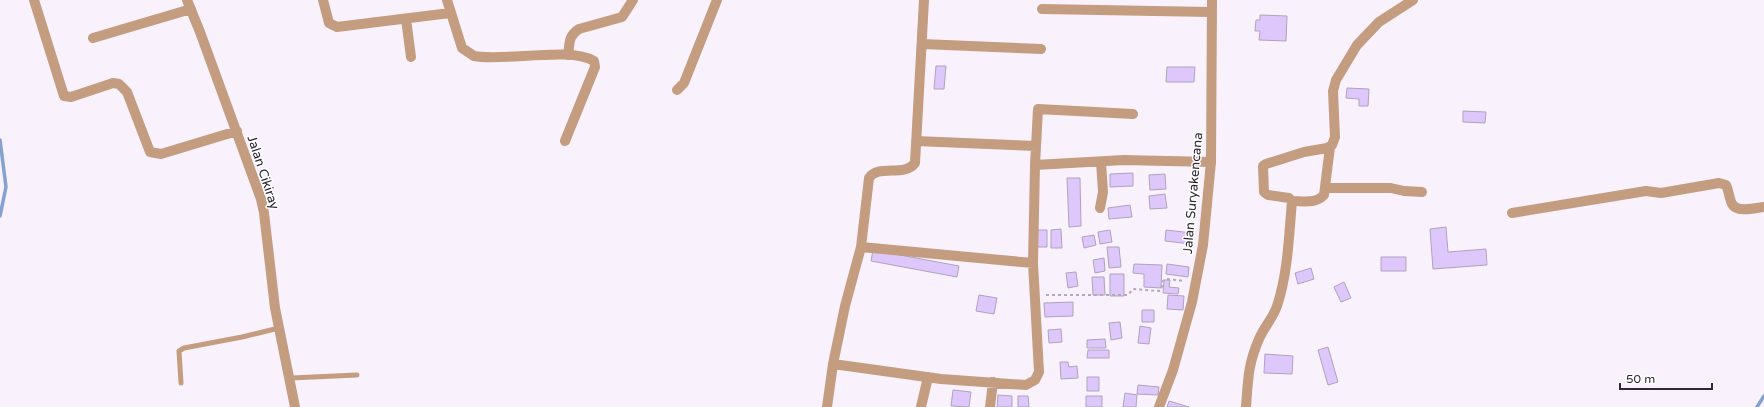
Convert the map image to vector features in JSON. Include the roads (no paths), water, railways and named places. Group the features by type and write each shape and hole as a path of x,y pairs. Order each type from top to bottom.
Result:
{"street":[{"path":"34,0 64,96 71,97 113,83 120,84 126,92 150,152 161,154 237,131"},
{"path":"323,0 327,19 334,27 450,13"},
{"path":"447,0 462,48 474,56 568,55 589,58 594,61 595,67 565,141"},
{"path":"568,55 571,36 573,33 579,29 622,17 633,0"},
{"path":"677,90 684,82 717,0"},
{"path":"827,407 833,364 845,306 861,247 869,178 874,173 912,167 915,163 924,0"},
{"name":"Jalan Suryakencana","path":"1159,407 1172,370 1192,302 1203,245 1211,162 1212,0"},
{"path":"1330,147 1304,152 1263,166 1264,192 1268,195 1289,198 1292,200 1314,201 1320,199 1324,195 1330,147 1335,141 1333,91 1336,80 1357,45 1379,22 1413,0"},
{"path":"93,38 189,4"},
{"name":"Jalan Cikiray","path":"189,4 237,131 264,213 275,308 291,378 295,407"},
{"path":"1042,9 1211,12"},
{"path":"406,19 411,56"},
{"path":"922,44 1041,49"},
{"path":"833,364 928,377 1026,385 1035,380 1038,377 1039,372 1033,263 1034,165 1038,109 1133,114"},
{"path":"916,141 1036,146"},
{"path":"1034,165 1148,160 1211,162"},
{"path":"1100,208 1103,187 1101,162"},
{"path":"1512,213 1646,191 1661,193 1718,183 1726,185 1732,203 1736,208 1742,209 1764,207"},
{"path":"1326,188 1391,188 1404,191 1422,192"},
{"path":"1246,407 1248,369 1251,359 1260,337 1273,316 1277,305 1287,258 1292,200"},
{"path":"861,247 1033,263"},
{"path":"921,407 928,377"},
{"path":"990,407 993,382"}],"lane":[{"path":"181,383 178,358 179,351 184,348 279,328"},
{"path":"291,378 357,375"}],"waterway":[{"path":"0,140 6,187 0,216"},
{"path":"1757,407 1764,396"}]}
